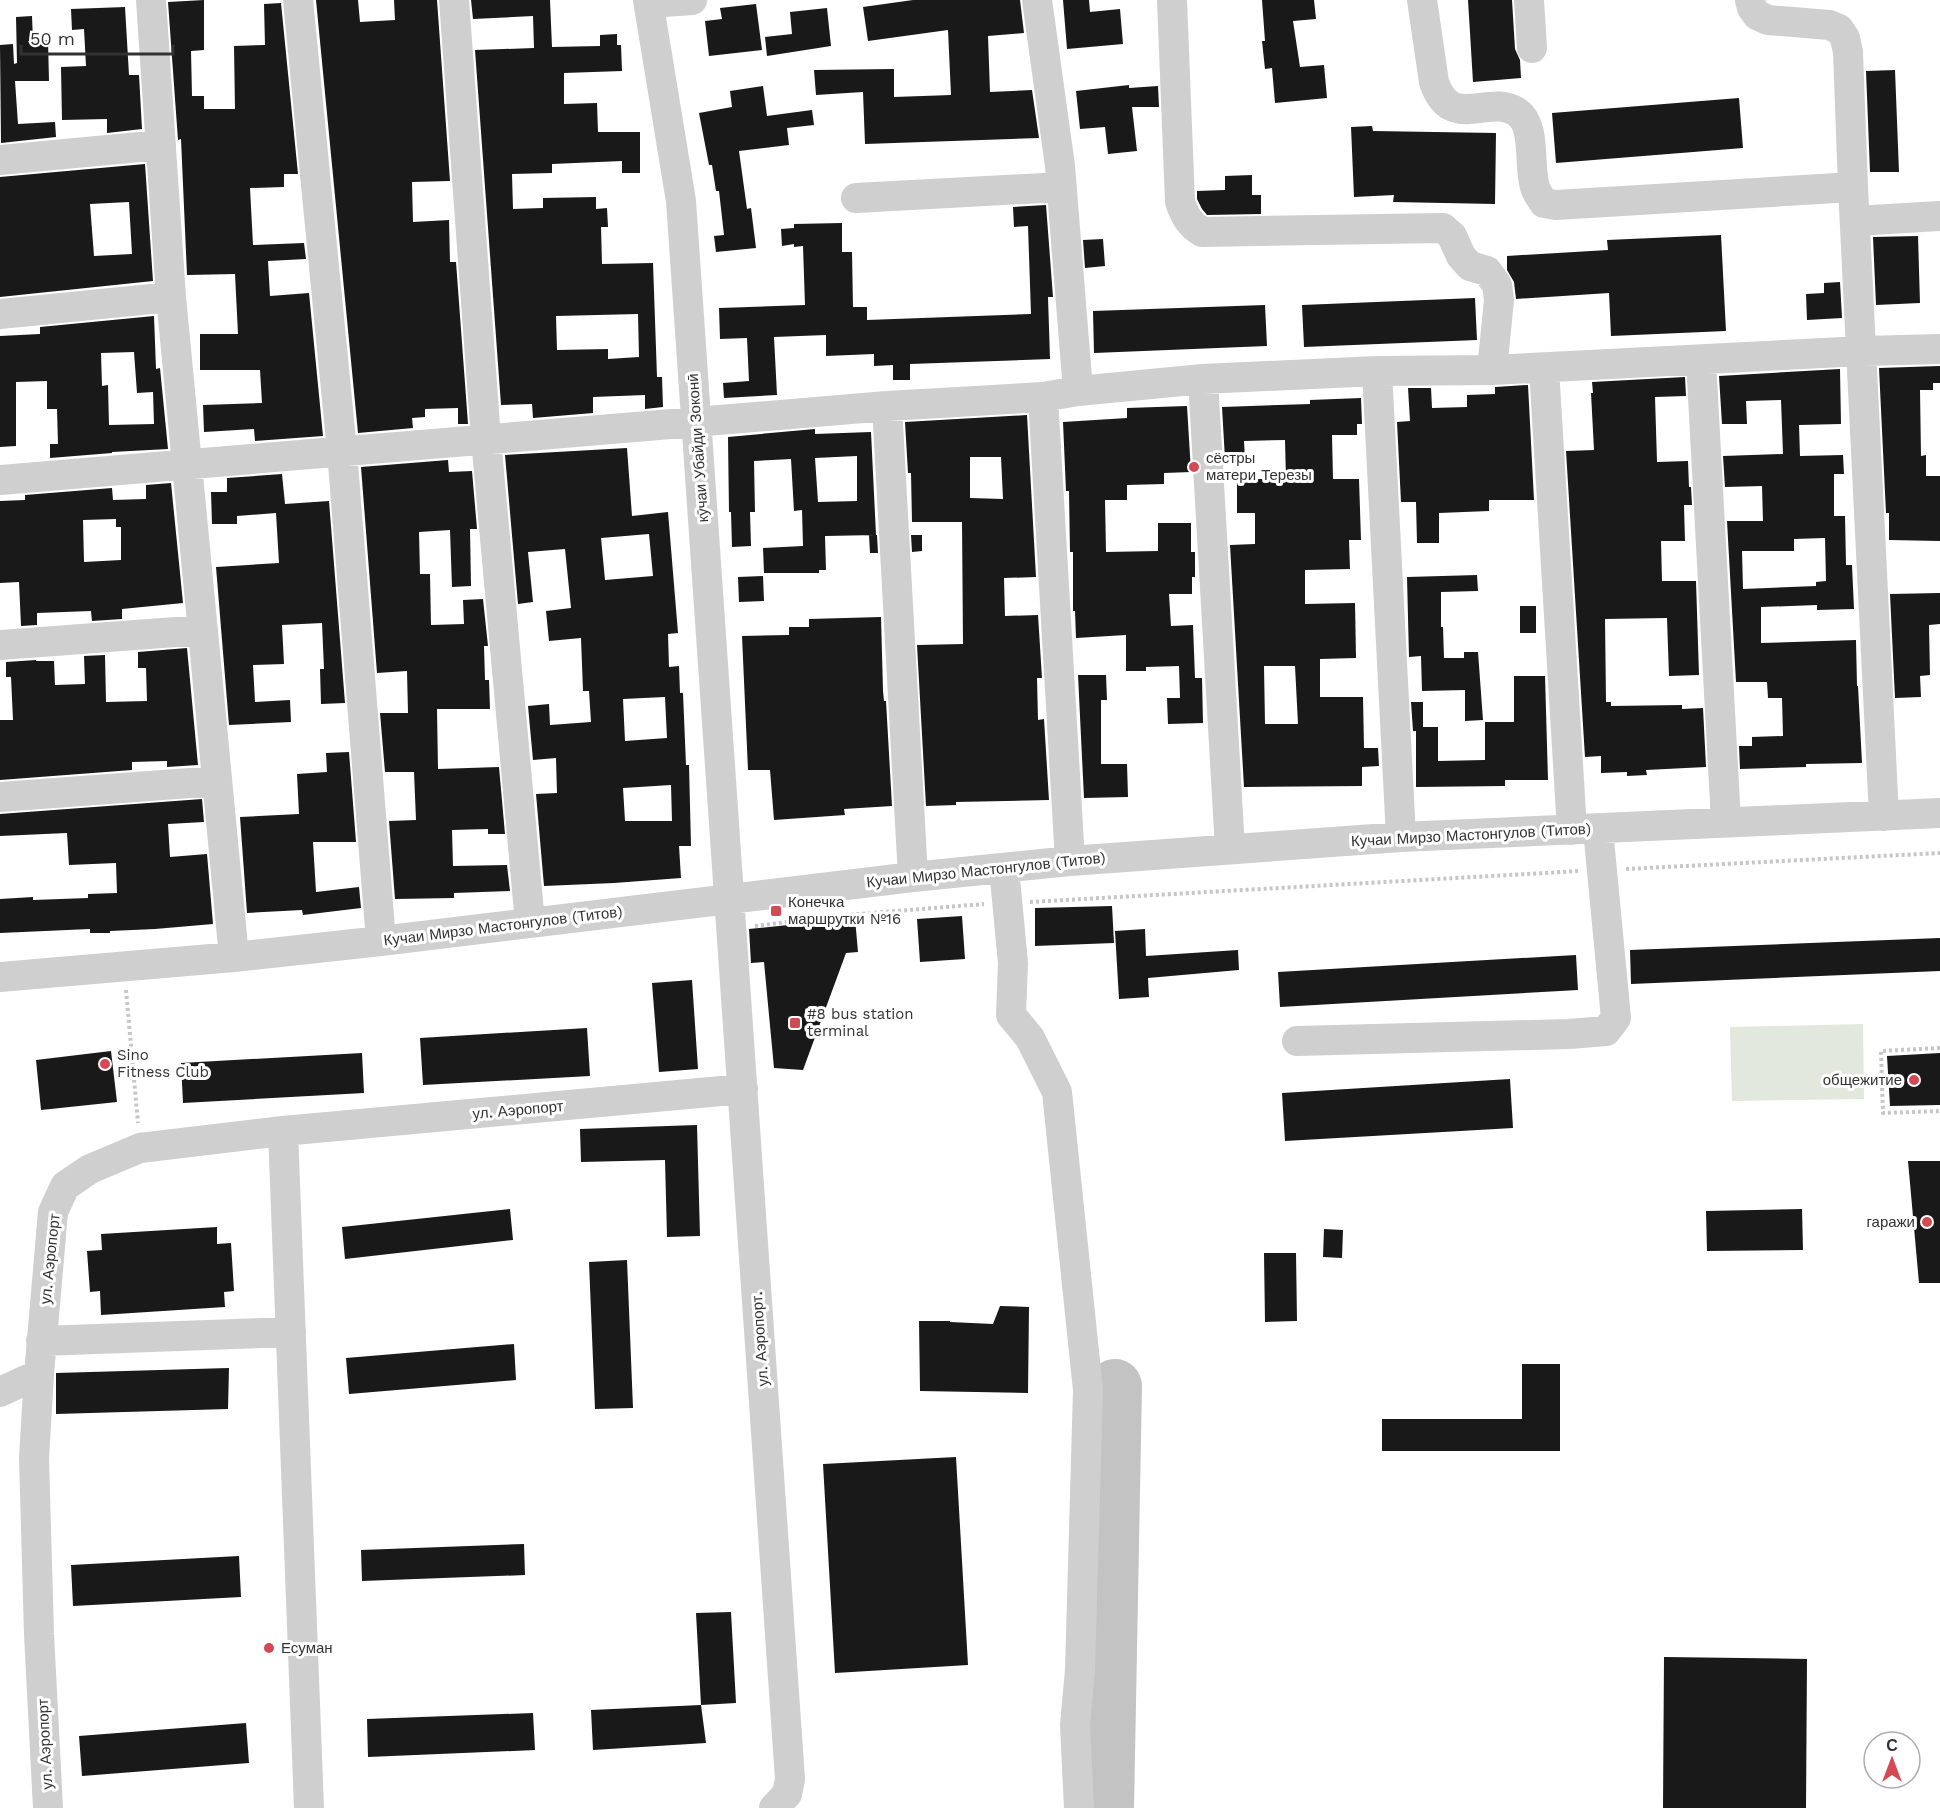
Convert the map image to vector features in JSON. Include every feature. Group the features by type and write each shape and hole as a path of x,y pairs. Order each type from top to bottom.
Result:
{"street":[{"path":"151,0 171,297 234,957"},
{"path":"298,0 342,451 381,941"},
{"path":"454,0 486,439 530,923"},
{"path":"648,2 692,0"},
{"path":"1037,0 1060,166 1078,391"},
{"path":"1172,0 1180,202 1184,216 1191,225 1202,231 1443,228 1452,236 1461,256 1470,266 1486,271 1497,285 1499,300 1492,370"},
{"path":"1422,0 1434,82 1439,95 1447,105 1463,108 1504,107 1516,112 1524,120 1529,135 1534,187 1544,203 1556,205 1853,187"},
{"path":"1528,0 1532,48"},
{"path":"1750,0 1757,15 1768,20 1829,25 1839,29 1845,38 1848,52 1854,221 1884,816"},
{"name":"кӯчаи Убайди Зоконӣ","path":"648,2 681,201 729,899"},
{"path":"0,160 161,145"},
{"path":"856,198 1061,187"},
{"path":"1854,221 1940,216"},
{"path":"0,314 171,297"},
{"path":"0,480 887,406 1043,397 1078,391 1203,379 1377,371 1544,368 1940,349"},
{"path":"1701,360 1726,822"},
{"path":"1297,1041 1569,1034 1606,1031 1616,1018 1602,870 1585,829 1544,368"},
{"path":"1377,371 1401,837"},
{"path":"1203,379 1230,849"},
{"path":"1043,397 1070,861"},
{"path":"887,406 913,877"},
{"path":"0,645 203,630"},
{"path":"0,797 218,781"},
{"name":"Кучаи Мирзо Мастонгулов (Титов)","path":"0,977 234,957 913,877 1070,861 1401,837 1940,813"},
{"path":"1004,868 1013,963 1011,1015 1030,1038 1057,1092 1088,1390 1080,1670 1075,1725 1079,1808"},
{"name":"ул. Аэропорт.","path":"729,899 790,1779 787,1794 774,1808"},
{"name":"ул. Аэропорт","path":"48,1808 39,1634 34,1458 41,1341 53,1212 65,1186 90,1169 140,1148 283,1131 742,1089"},
{"path":"283,1131 309,1808"},
{"path":"41,1341 291,1332"},
{"path":"0,1392 39,1374"}],"path":[{"path":"747,927 834,916 1008,903 1940,853"},
{"path":"124,966 140,1148"},
{"path":"1940,1048 1881,1051 1883,1113 1940,1111"}],"shaded area":[{"path":"1863,1024 1864,1099 1732,1101 1730,1027"}],"building":[{"path":"204,0 204,50 191,51 192,96 204,96 204,109 235,109 234,46 265,45 264,4 281,3 298,174 284,174 284,187 250,188 253,245 304,243 306,259 268,261 270,296 309,293 323,436 255,441 254,429 204,432 203,405 262,403 260,370 200,370 200,334 238,334 235,274 187,275 181,139 178,140 168,2"},
{"path":"316,0 358,0 360,22 395,20 394,0 437,0 450,181 412,182 413,222 449,220 450,262 456,262 468,424 458,424 458,408 425,409 425,417 412,418 413,428 358,433"},
{"path":"471,0 550,0 552,47 600,46 600,35 617,34 617,45 621,45 622,71 564,73 564,104 597,103 598,132 640,132 640,173 622,173 622,161 552,164 552,173 512,174 513,209 543,208 543,198 596,197 596,209 607,208 608,227 601,227 602,264 653,263 657,377 662,377 663,407 645,409 645,395 593,397 593,413 533,418 532,404 501,405 475,50 534,48 533,16 473,19","holes":["638,314 639,357 608,359 608,349 557,350 556,316"]},
{"path":"913,0 1020,0 1024,33 988,36 990,92 1032,90 1039,138 865,144 863,92 816,95 814,70 894,69 894,97 951,95 948,30 868,41 863,7"},
{"path":"1063,0 1089,0 1090,12 1120,9 1123,44 1067,49"},
{"path":"1262,0 1314,0 1316,19 1293,21 1300,67 1324,65 1327,98 1275,103 1272,68 1265,69"},
{"path":"1468,0 1512,0 1515,49 1520,60 1521,78 1473,82"},
{"path":"756,4 762,50 709,56 705,21 722,19 720,8"},
{"path":"125,7 129,75 139,75 142,129 107,133 107,119 62,120 61,67 86,66 84,29 72,30 71,9"},
{"path":"827,8 831,46 767,56 765,37 792,34 790,12"},
{"path":"32,16 33,41 48,40 49,81 15,81 18,124 55,122 56,137 1,143 0,45 13,44 14,64 17,63 16,17"},
{"path":"1895,70 1899,172 1870,172 1866,71"},
{"path":"1129,85 1129,88 1158,86 1159,107 1132,107 1137,151 1108,154 1105,127 1080,129 1076,91"},
{"path":"763,86 767,116 812,110 814,125 787,128 789,145 739,151 747,209 751,208 756,248 716,252 714,236 724,235 719,191 716,191 712,165 709,165 699,113 732,107 730,91"},
{"path":"1739,98 1743,148 1556,163 1552,113"},
{"path":"1372,126 1373,131 1496,133 1495,204 1393,202 1394,195 1354,197 1351,127"},
{"path":"145,164 153,281 0,297 0,177","holes":["129,202 132,254 94,256 90,204"]},
{"path":"1252,175 1252,195 1261,195 1261,214 1207,215 1202,209 1197,199 1197,191 1225,190 1225,176"},
{"path":"1046,205 1053,297 1048,297 1050,359 910,364 910,380 893,380 893,365 874,366 874,354 826,356 826,335 774,337 777,395 724,398 723,383 749,381 747,338 720,339 719,308 805,305 803,246 794,247 794,244 782,246 781,229 794,228 794,224 842,223 842,252 852,252 853,307 867,307 867,320 1031,314 1028,226 1014,227 1013,207"},
{"path":"1721,235 1726,331 1611,336 1609,293 1516,299 1514,282 1507,270 1507,256 1608,250 1607,240"},
{"path":"1918,236 1920,303 1876,305 1873,237"},
{"path":"1103,239 1105,266 1085,268 1083,240"},
{"path":"1840,282 1842,318 1807,320 1806,294 1824,293 1824,283"},
{"path":"1475,298 1477,340 1304,347 1302,305"},
{"path":"1265,305 1267,346 1094,353 1093,311"},
{"path":"154,316 156,369 160,368 168,449 50,458 50,444 58,444 57,409 47,409 47,381 16,382 16,446 0,447 0,336 40,334 40,327","holes":["134,352 137,393 153,392 154,424 109,425 108,385 102,386 101,353"]},
{"path":"1940,366 1940,383 1933,383 1933,390 1920,390 1921,456 1926,455 1926,476 1940,476 1940,541 1889,540 1879,368"},
{"path":"1840,369 1841,424 1799,425 1800,456 1843,455 1844,474 1834,474 1834,516 1845,516 1846,565 1852,565 1854,609 1817,610 1817,605 1761,607 1761,643 1856,640 1862,763 1740,769 1739,746 1752,746 1752,737 1783,736 1782,698 1768,698 1767,682 1736,682 1727,521 1763,521 1762,486 1725,487 1723,456 1783,454 1781,400 1746,401 1747,424 1722,424 1719,376","holes":["1825,538 1826,581 1816,582 1816,586 1743,589 1742,551 1794,551 1794,539"]},
{"path":"1685,377 1686,396 1655,397 1657,462 1688,461 1692,505 1684,505 1685,541 1661,541 1662,581 1696,581 1699,675 1669,676 1667,618 1605,619 1606,702 1611,702 1611,706 1682,705 1682,709 1703,708 1706,767 1646,770 1647,775 1627,776 1627,772 1601,773 1601,756 1585,757 1566,451 1594,450 1592,382"},
{"path":"1528,385 1534,500 1489,500 1489,511 1439,513 1439,543 1417,543 1416,502 1401,502 1397,422 1410,421 1408,388 1431,388 1432,408 1467,407 1467,395 1495,394 1495,387"},
{"path":"1361,398 1362,424 1357,424 1357,435 1332,435 1333,479 1359,479 1361,540 1349,540 1350,569 1305,570 1305,604 1355,603 1356,658 1320,659 1320,697 1363,697 1364,748 1378,748 1379,766 1362,767 1362,786 1244,787 1230,545 1255,544 1255,513 1237,513 1237,479 1286,479 1285,440 1244,441 1245,459 1225,459 1222,407 1310,404 1310,400","holes":["1264,666 1295,666 1298,724 1265,724"]},
{"path":"1187,406 1191,472 1164,473 1164,484 1127,485 1127,500 1105,500 1106,552 1158,551 1158,523 1191,523 1191,552 1195,552 1192,594 1169,594 1171,626 1193,625 1195,678 1202,678 1203,723 1168,724 1167,698 1180,698 1179,666 1146,667 1146,671 1126,671 1126,635 1076,638 1075,611 1073,611 1073,552 1070,552 1069,491 1066,491 1063,422 1127,418 1127,408"},
{"path":"1027,415 1036,577 1004,578 1005,616 1038,615 1042,678 1037,678 1038,720 1044,719 1049,800 956,802 956,805 926,806 917,645 963,644 962,522 912,522 911,473 908,473 905,422","holes":["970,457 1001,457 1003,499 970,498"]},
{"path":"815,429 815,434 871,432 876,535 825,536 826,570 819,570 819,573 764,573 763,548 803,546 802,510 794,511 791,459 754,461 755,512 750,512 751,546 732,547 728,437","holes":["857,456 857,501 818,502 815,458"]},
{"path":"627,448 632,516 668,512 678,633 668,634 669,667 679,666 680,693 683,693 686,765 689,765 691,846 679,846 681,878 544,886 536,794 557,793 556,758 533,760 528,706 549,704 550,725 591,722 589,691 583,691 581,638 549,641 546,611 571,608 565,549 528,552 533,602 518,604 505,455","holes":["649,534 653,576 605,580 601,538","665,697 667,738 625,741 623,699","671,785 672,821 625,821 623,788"]},
{"path":"448,460 449,472 472,471 477,529 470,529 471,586 452,587 450,530 419,532 420,574 430,574 431,625 464,624 463,600 483,599 488,646 484,646 485,680 489,680 490,709 437,709 438,769 499,767 505,834 488,834 488,829 452,830 453,866 507,865 510,891 454,893 454,898 395,899 389,821 416,820 414,772 385,772 380,713 408,713 407,671 377,673 361,467"},
{"path":"282,474 285,504 329,501 345,703 321,704 320,669 324,669 322,623 282,625 284,664 253,665 255,702 290,700 291,722 229,725 216,567 279,563 276,513 237,516 237,524 212,524 211,492 227,492 227,478"},
{"path":"171,483 183,603 122,609 122,619 92,621 91,611 37,613 37,625 21,626 19,582 0,583 0,501 25,500 25,495 112,488 113,500 146,499 146,485","holes":["116,519 116,527 121,527 121,560 84,562 83,520"]},
{"path":"869,535 877,535 878,553 870,553"},
{"path":"911,535 922,535 922,551 912,552"},
{"path":"1477,575 1478,591 1441,592 1444,658 1464,658 1464,652 1478,652 1483,720 1465,721 1465,690 1422,691 1421,656 1409,657 1407,577"},
{"path":"763,576 764,601 739,602 738,577"},
{"path":"1940,593 1940,624 1929,625 1930,675 1920,676 1921,697 1895,698 1890,594"},
{"path":"1520,606 1536,606 1536,633 1520,633"},
{"path":"881,617 883,691 884,701 886,701 892,806 844,809 845,815 774,820 770,770 748,770 742,636 789,635 789,627 809,627 809,619"},
{"path":"187,648 198,765 167,767 167,761 132,762 132,770 0,780 0,720 13,720 11,677 6,677 6,662 54,661 55,685 85,684 84,656 105,655 106,702 147,701 146,668 138,668 138,652"},
{"path":"1078,675 1106,675 1107,700 1101,700 1101,764 1127,764 1128,797 1084,798"},
{"path":"1514,676 1545,676 1548,780 1505,780 1505,786 1416,787 1416,731 1413,731 1411,702 1423,702 1423,727 1438,727 1438,761 1485,760 1485,722 1514,722"},
{"path":"349,752 356,842 313,842 316,892 359,887 361,908 303,915 302,910 247,913 240,817 299,814 297,774 327,772 326,753"},
{"path":"202,799 204,822 168,824 170,857 207,854 213,924 110,931 110,933 90,933 90,929 0,933 0,899 88,898 88,894 117,893 116,863 69,865 67,833 0,836 0,814"},
{"path":"1112,906 1114,943 1035,946 1035,908"},
{"path":"962,916 965,959 920,962 917,919"},
{"path":"855,918 858,952 846,953 803,1070 774,1068 764,962 751,963 749,929"},
{"path":"1145,929 1146,956 1238,950 1239,970 1148,978 1149,997 1119,999 1115,931"},
{"path":"1940,938 1940,971 1631,984 1630,950"},
{"path":"1576,955 1578,990 1280,1007 1278,972"},
{"path":"692,980 698,1069 659,1072 652,983"},
{"path":"587,1028 590,1076 423,1085 420,1038"},
{"path":"111,1051 117,1102 41,1110 36,1060"},
{"path":"362,1053 364,1093 183,1103 181,1063"},
{"name":"общежитие","path":"1940,1053 1940,1105 1890,1106 1887,1056"},
{"path":"1510,1079 1513,1128 1285,1141 1282,1093"},
{"path":"697,1125 700,1236 667,1237 665,1160 581,1162 580,1129"},
{"name":"гаражи","path":"1908,1161 1940,1161 1940,1283 1919,1283"},
{"path":"510,1209 513,1240 345,1259 342,1227"},
{"path":"1802,1209 1803,1250 1707,1251 1706,1211"},
{"path":"217,1227 217,1244 231,1243 234,1291 224,1292 225,1307 101,1315 100,1291 90,1292 87,1251 102,1250 101,1234"},
{"path":"1324,1229 1343,1230 1342,1258 1323,1257"},
{"path":"1264,1253 1296,1253 1297,1321 1265,1322"},
{"path":"627,1260 633,1408 595,1409 589,1262"},
{"path":"1000,1306 1029,1307 1028,1393 920,1391 919,1321 993,1324"},
{"path":"514,1344 516,1380 349,1394 346,1358"},
{"path":"1522,1364 1560,1364 1560,1451 1382,1451 1382,1419 1522,1419"},
{"path":"229,1368 228,1409 56,1414 56,1373"},
{"path":"956,1457 968,1665 835,1673 823,1464"},
{"path":"524,1544 525,1575 362,1581 361,1550"},
{"path":"239,1556 241,1597 73,1606 71,1565"},
{"path":"731,1612 736,1703 701,1705 696,1613"},
{"path":"1664,1657 1807,1659 1806,1808 1663,1808"},
{"path":"701,1705 706,1743 593,1750 591,1710"},
{"path":"533,1713 535,1750 368,1757 367,1719"},
{"path":"246,1723 249,1763 82,1776 79,1736"}],"taxiway":[{"path":"1107,1808 1115,1386"}],"place":[{"name":"сёстры матери Терезы","path":"1194,467"},
{"name":"Конечка маршрутки №16","path":"776,911"},
{"name":"#8 bus station terminal","path":"795,1023"},
{"name":"Sino Fitness Club","path":"105,1064"},
{"name":"общежитие","path":"1914,1080"},
{"name":"гаражи","path":"1927,1222"},
{"name":"Есуман","path":"269,1648"}]}
